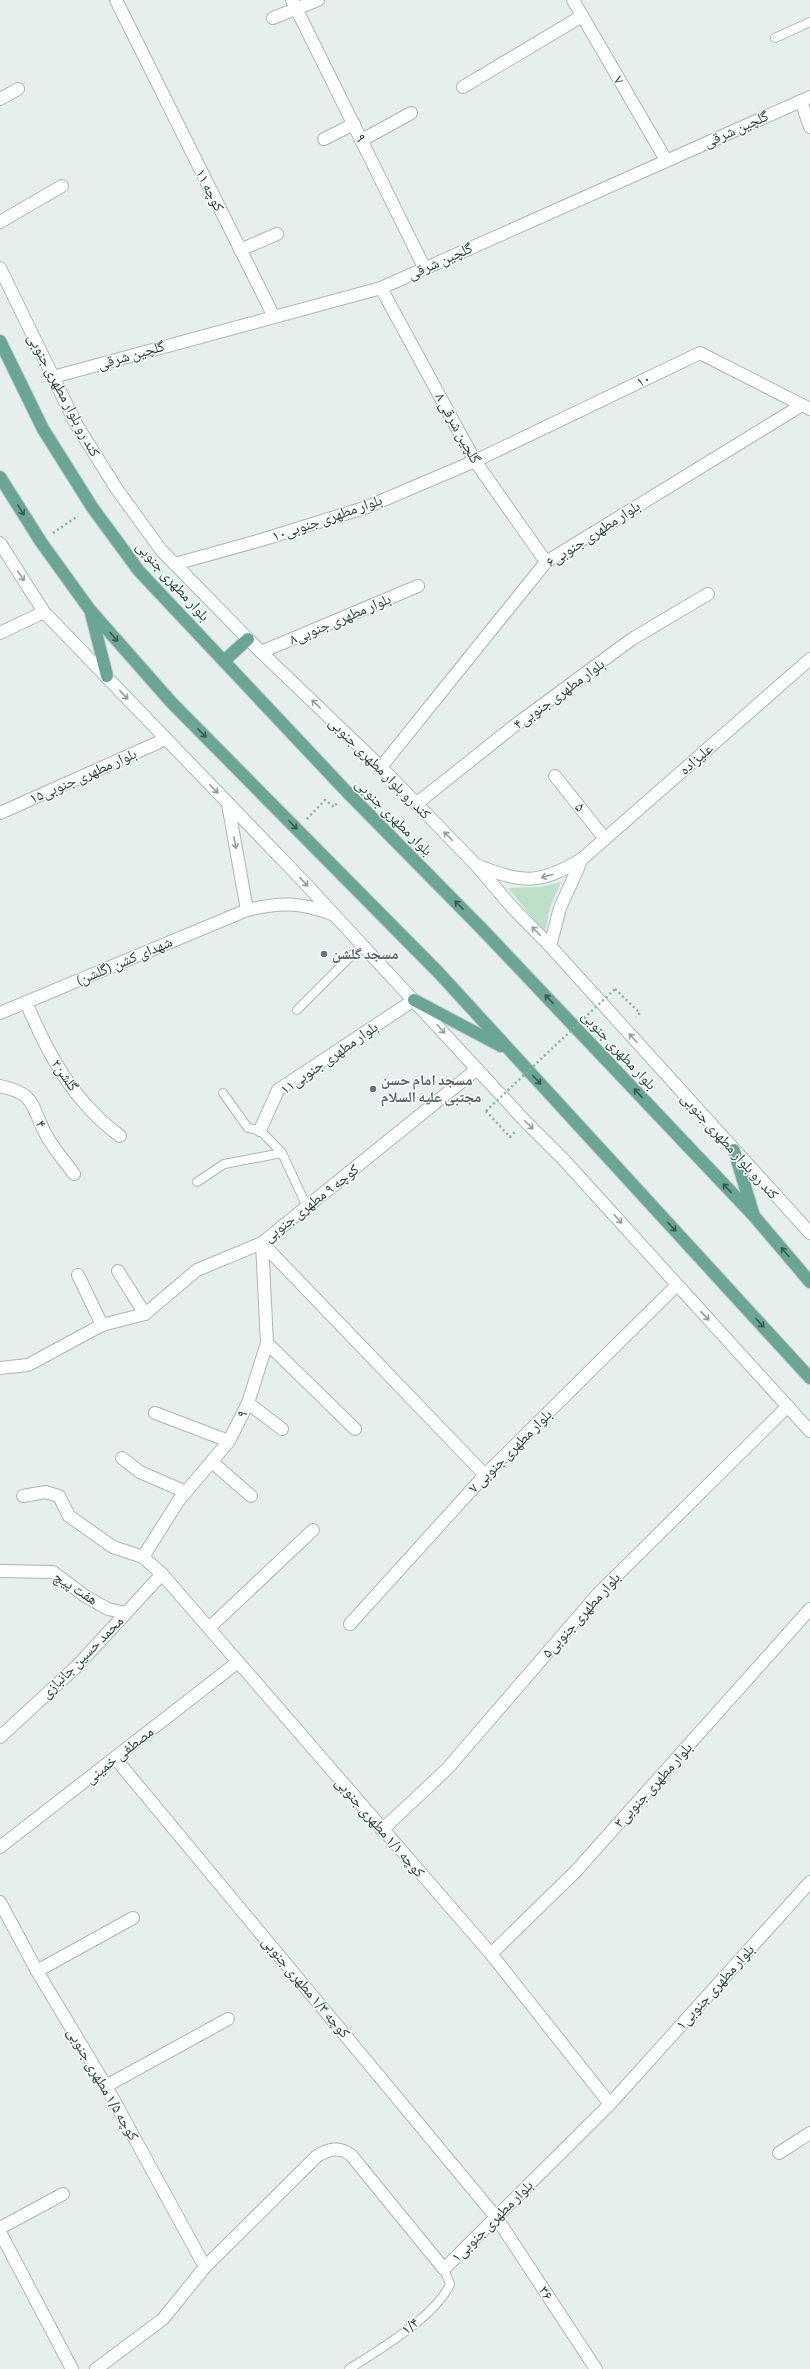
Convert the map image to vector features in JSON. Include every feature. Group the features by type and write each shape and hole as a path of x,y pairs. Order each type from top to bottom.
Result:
{"main road":[{"name":"بلوار مطهری جنوبی","path":"0,341 43,429 92,506 139,571 347,792 483,930 754,1216 810,1282"},
{"path":"0,477 41,542 90,610 172,703 439,973 810,1378"},
{"path":"90,610 107,676"},
{"path":"224,661 248,639"},
{"path":"414,1000 510,1051"},
{"path":"734,1150 754,1216"}],"street":[{"name":"کوچه ۱۱","path":"116,0 273,316"},
{"path":"273,18 294,4 318,0"},
{"name":"۷","path":"573,0 666,160"},
{"name":"۹","path":"294,4 424,267"},
{"path":"463,87 582,16"},
{"path":"0,99 18,89"},
{"path":"805,99 810,126"},
{"name":"گلچین شرقی","path":"53,377 273,316 381,288 424,267 805,99"},
{"path":"362,140 411,113"},
{"path":"324,140 354,124"},
{"path":"0,222 62,186"},
{"path":"240,250 277,234"},
{"name":"کند رو بلوار مطهری جنوبی","path":"0,268 76,424 116,488 161,550 261,652 381,767 477,866 511,906 550,946 810,1233"},
{"name":"۸ گلچین شرقی","path":"381,288 474,461 546,562"},
{"name":"۱۰","path":"474,461 700,353 806,407"},
{"name":"بلوار مطهری جنوبی۶","path":"381,767 546,562 806,407"},
{"name":"بلوار مطهری جنوبی۱۰","path":"174,564 261,540 366,507 474,461"},
{"path":"0,543 44,612 107,676 334,915 524,1121 564,1160 810,1431"},
{"name":"۸بلوار مطهری جنوبی","path":"261,652 418,586"},
{"name":"بلوار مطهری جنوبی۴","path":"416,804 514,726 632,639 708,594"},
{"path":"0,633 44,612"},
{"name":"علیزاده","path":"477,866 511,879 531,880 550,877 582,859 810,659"},
{"name":"بلوار مطهری جنوبی۱۵","path":"0,813 166,739"},
{"name":"۵","path":"555,776 605,838"},
{"path":"228,804 247,910"},
{"name":"علیزاده","path":"550,946 560,908 582,859"},
{"name":"شهدای کشن (گلشن)","path":"0,1013 247,910 278,903 310,906 334,915"},
{"name":"بلوار مطهری جنوبی۱۱","path":"260,1130 278,1090 414,1000"},
{"name":"گلشن۲","path":"26,1002 43,1044 68,1082 98,1120 120,1136"},
{"name":"کوچه ۹ مطهری جنوبی","path":"0,1368 28,1365 102,1325 145,1314 197,1270 262,1243 477,1069"},
{"name":"۴","path":"0,1086 17,1089 33,1103 44,1132 74,1174"},
{"path":"262,1243 485,1475"},
{"name":"۹","path":"143,1557 186,1492 229,1441 248,1403 267,1343 262,1243"},
{"path":"118,1271 145,1314"},
{"path":"78,1275 102,1325"},
{"name":"۷ بلوار مطهری جنوبی","path":"350,1624 485,1475 677,1285"},
{"path":"267,1343 355,1429"},
{"path":"248,1403 282,1429"},
{"name":"۵بلوار مطهری جنوبی","path":"382,1830 447,1769 598,1594 788,1406"},
{"path":"154,1413 229,1441"},
{"path":"122,1458 140,1472 186,1492"},
{"path":"212,1462 251,1496"},
{"path":"23,1496 45,1492 59,1496 69,1516 113,1547 143,1557"},
{"path":"209,1628 313,1530"},
{"name":"کوچه ۱/۱ مطهری جنوبی","path":"143,1557 162,1574 382,1830 491,1954 610,2104"},
{"name":"هفت پیچ","path":"0,1571 53,1572 85,1596 108,1609 126,1613"},
{"name":"محمد حسین جانبازی","path":"0,1737 77,1666 162,1574"},
{"name":"بلوار مطهری جنوبی۳","path":"491,1954 576,1871 810,1609"},
{"name":"مصطفی خمینی","path":"0,1847 238,1662"},
{"name":"کوچه ۱/۳ مطهری جنوبی","path":"116,1758 496,2217"},
{"name":"۱بلوار مطهری جنوبی","path":"96,2369 163,2319 205,2267 317,2156 326,2151 338,2149 352,2155 444,2269 610,2104 810,1882"},
{"name":"کوچه ۱/۵ مطهری جنوبی","path":"0,1902 37,1970 106,2086 205,2267"},
{"path":"37,1970 133,1918"},
{"path":"106,2086 228,2019"},
{"path":"779,2153 810,2133"},
{"path":"0,2228 63,2194"},
{"name":"۳۶","path":"496,2217 596,2369"},
{"path":"0,2232 72,2369"}],"lane":[{"path":"775,38 810,22"},
{"path":"297,1010 362,945"},
{"path":"223,1093 248,1128 260,1130 282,1153 307,1207"},
{"path":"197,1182 224,1164 282,1153"},
{"name":"۱/۴","path":"349,2369 389,2343 436,2305 446,2293 450,2284 444,2269"}],"path":[{"path":"41,542 92,506"},
{"path":"298,830 325,800 334,807 347,792"},
{"path":"510,1137 486,1111 615,989 640,1013"}],"green space":[{"path":"561,882 550,907 545,933 508,888 540,887"}],"place":[{"name":"مسجد گلشن","path":"324,954"},
{"name":"مسجد امام حسن مجتبی علیه السلام","path":"373,1089"}]}
